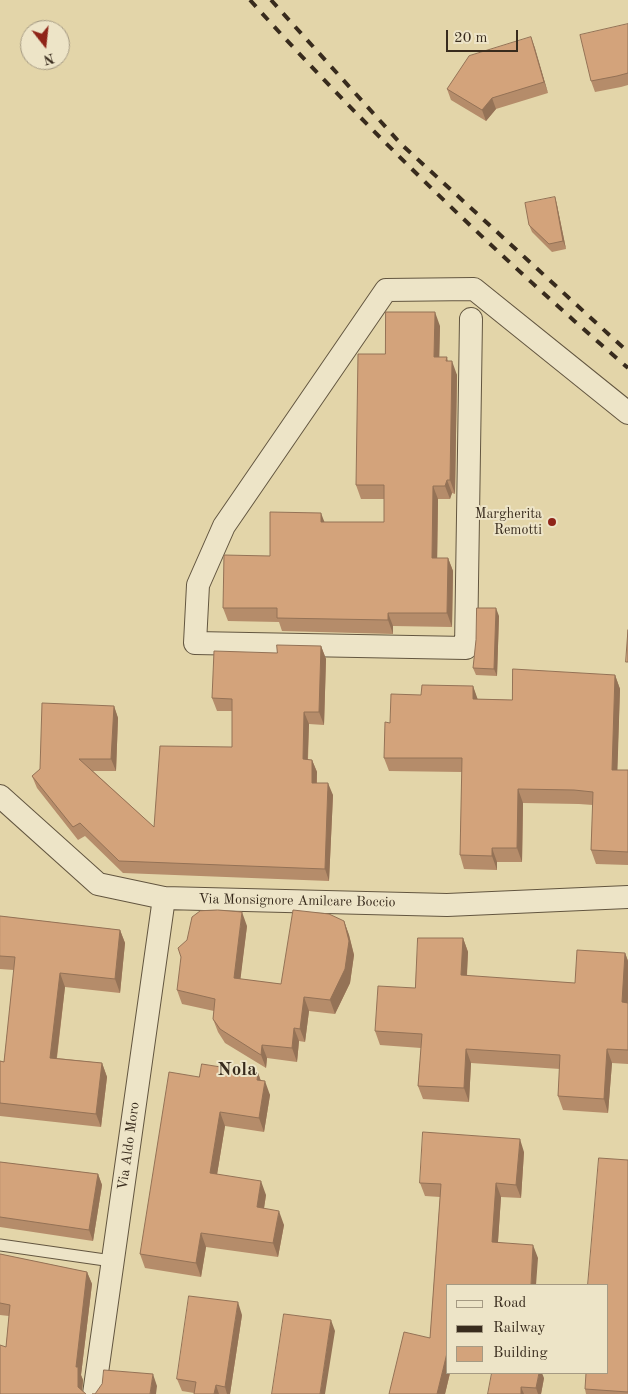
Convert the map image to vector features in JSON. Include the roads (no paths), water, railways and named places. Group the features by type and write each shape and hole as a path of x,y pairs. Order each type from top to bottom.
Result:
{"street":[{"path":"471,319 466,648 195,643 198,585 224,526 386,290 474,289 628,413"},
{"name":"Via Monsignore Amilcare Boccio","path":"0,796 51,844 98,884 164,898 447,905 628,896"},
{"name":"Via Aldo Moro","path":"94,1394 164,898"}],"lane":[{"path":"0,1245 112,1261"}],"railway":[{"path":"250,0 340,97 433,190 578,325 628,368"},
{"path":"271,0 401,144 628,352"}],"place":[{"name":"Margherita Remotti","path":"552,522"}],"district":[{"name":"Nola","path":"237,1070"}]}
